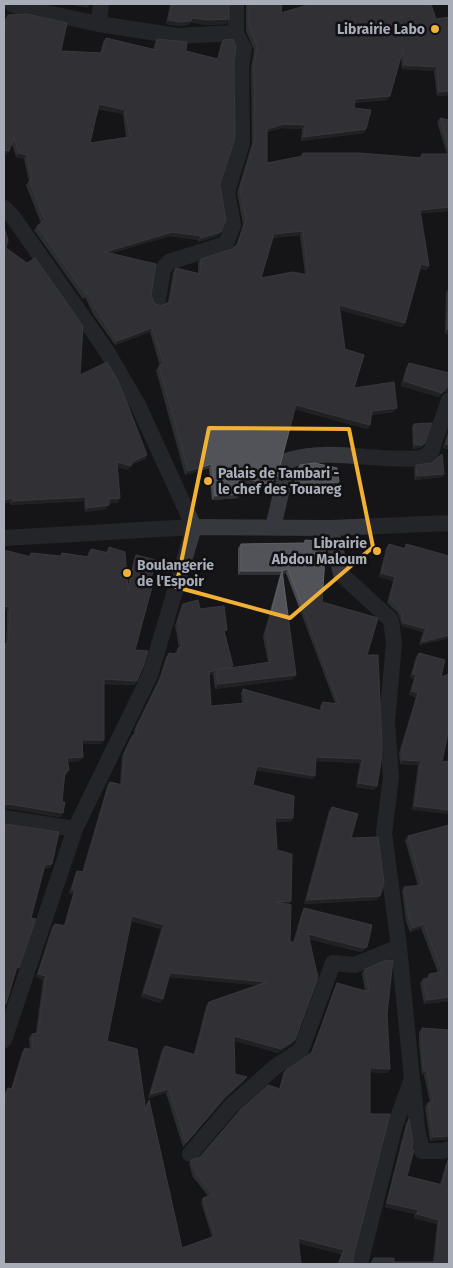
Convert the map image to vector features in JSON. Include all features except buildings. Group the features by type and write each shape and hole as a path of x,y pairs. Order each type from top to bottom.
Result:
{"street":[{"path":"12,4 99,24 177,36 236,33"},
{"path":"99,24 101,4"},
{"path":"158,300 163,269 169,262 226,244 234,225 227,192 242,143 241,67 244,49 236,33 236,4"},
{"path":"4,208 13,217 106,350 138,405 194,527 150,675 75,830 4,1040"},
{"path":"273,527 289,460 302,456 325,454 423,458 431,452 449,400"},
{"path":"4,538 194,527 331,528 449,523"},
{"path":"331,528 341,574 391,620 394,643 388,722 391,777 384,833 399,947 417,1128 422,1151 443,1151 449,1149"},
{"path":"4,818 75,830"},
{"path":"190,1154 231,1106 274,1067 301,1050 333,963 355,964 399,947"},
{"path":"360,1264 395,1126 412,1079"}],"highlighted area":[{"path":"209,428 349,429 373,547 290,618 176,587"}],"place":[{"name":"Librairie Labo","path":"435,29"},
{"name":"Palais de Tambari - le chef des Touareg","path":"208,481"},
{"name":"Librairie Abdou Maloum","path":"377,551"},
{"name":"Boulangerie de l'Espoir","path":"127,573"}]}
